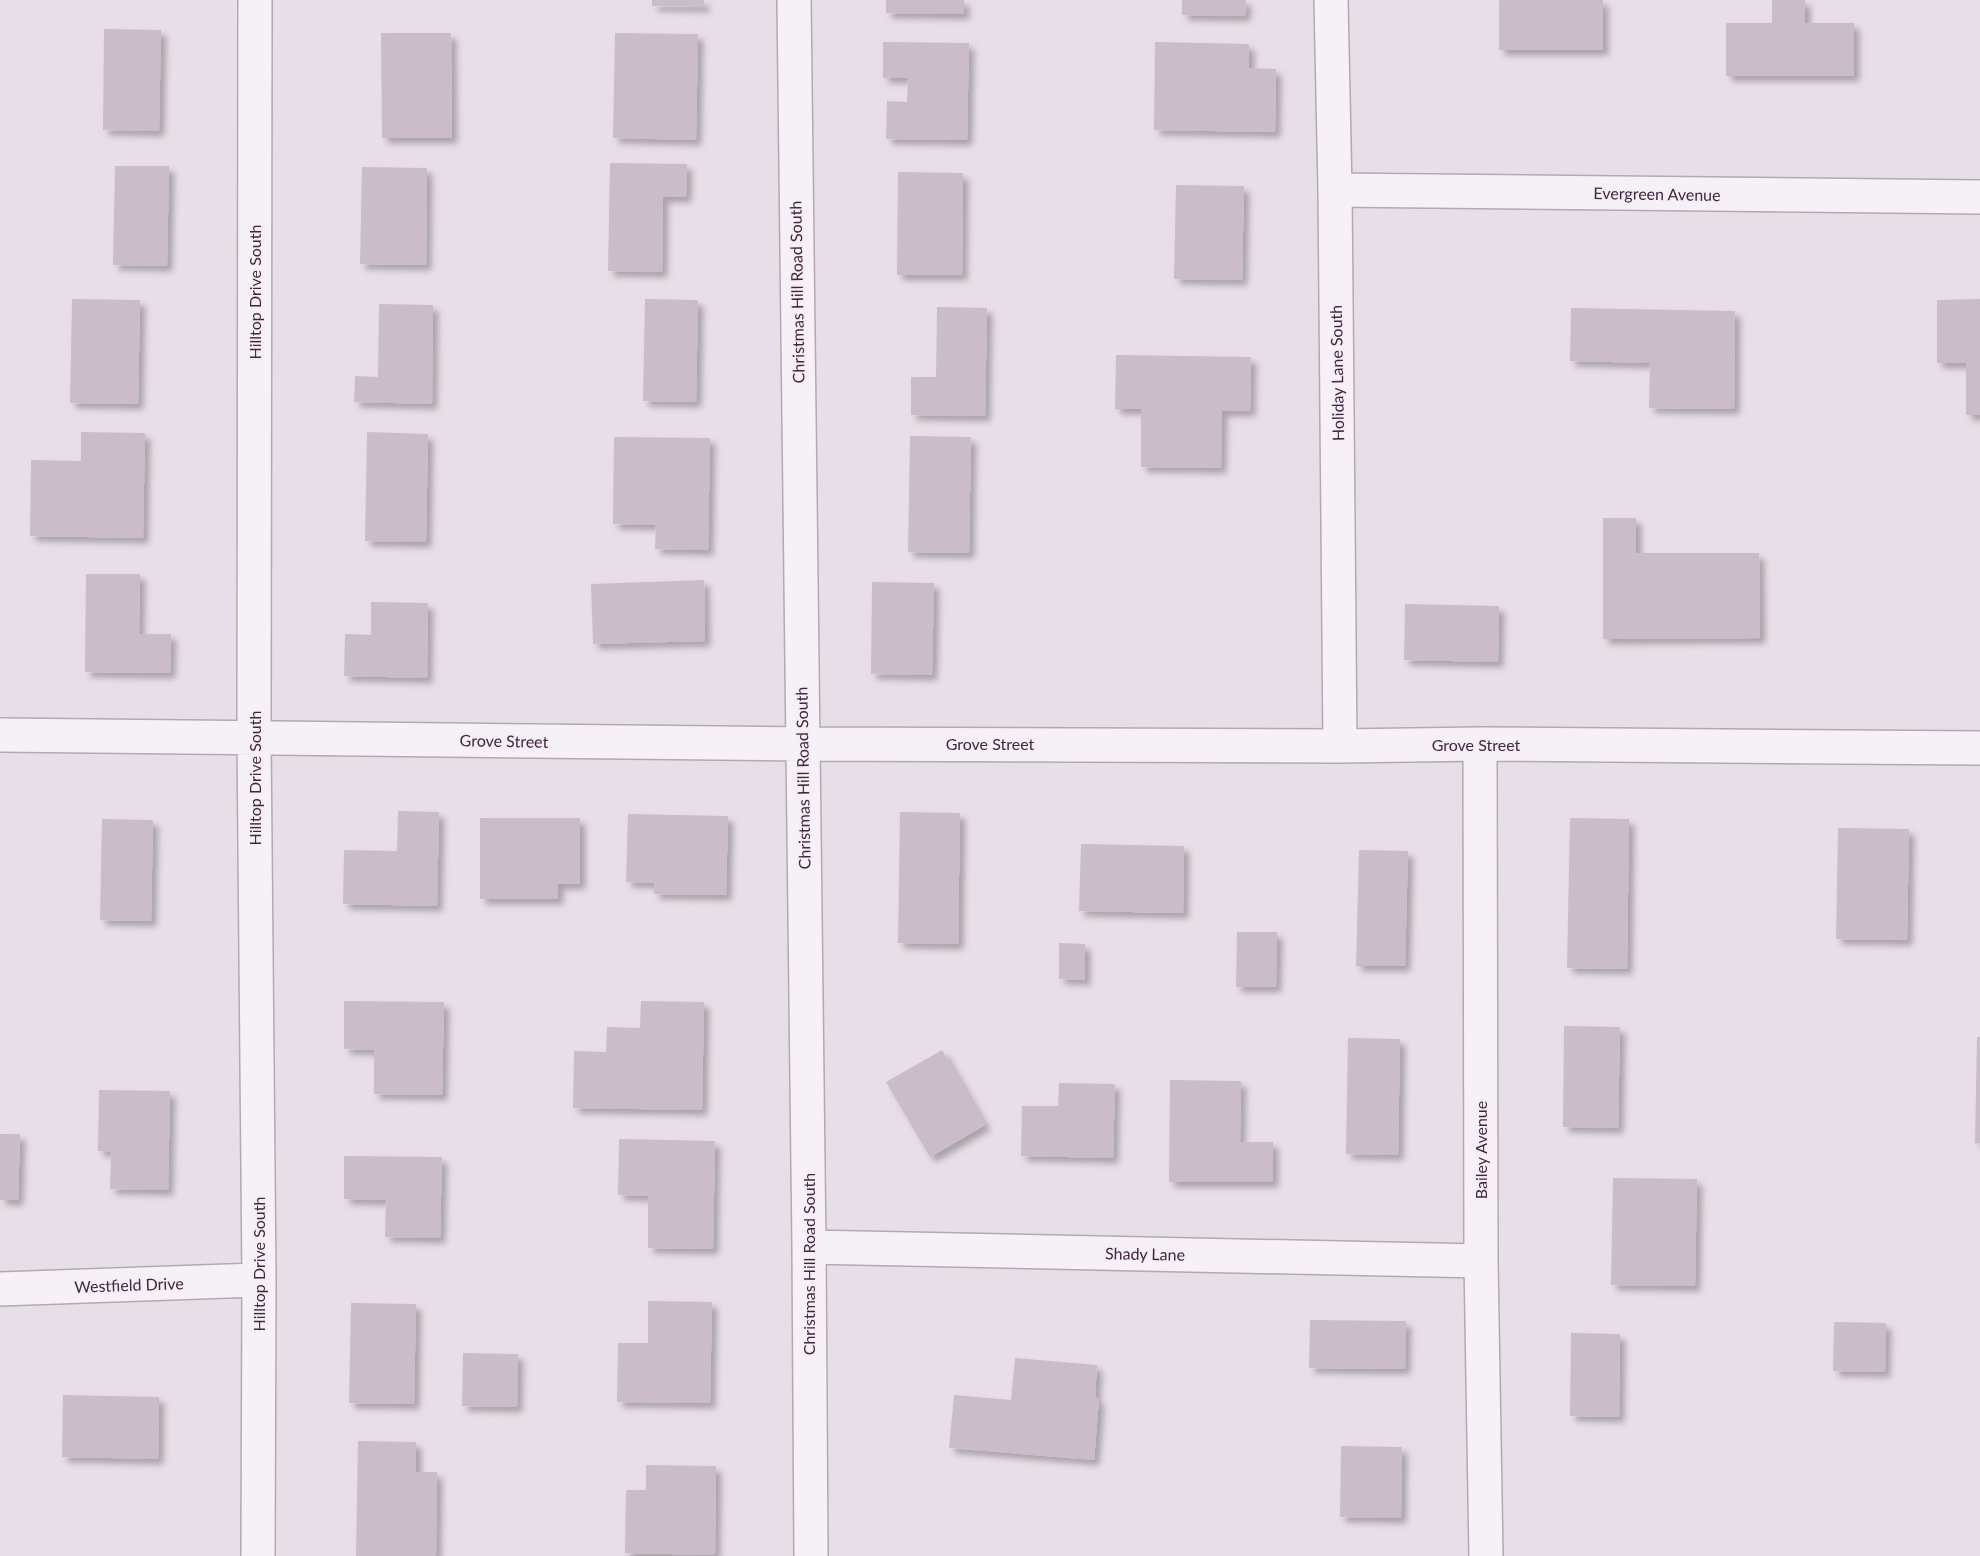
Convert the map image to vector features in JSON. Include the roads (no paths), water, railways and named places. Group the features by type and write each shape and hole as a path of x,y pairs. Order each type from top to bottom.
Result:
{"street":[{"name":"Hilltop Drive South","path":"255,0 254,738 259,1280 258,1556"},
{"name":"Christmas Hill Road South","path":"794,0 811,1556"},
{"name":"Holiday Lane South","path":"1331,0 1340,746"},
{"name":"Evergreen Avenue","path":"1335,190 1980,197"},
{"name":"Grove Street","path":"0,735 802,744 1340,746 1479,744 1980,748"},
{"name":"Bailey Avenue","path":"1479,744 1481,1262 1486,1556"},
{"name":"Shady Lane","path":"809,1247 1481,1262"},
{"name":"Westfield Drive","path":"0,1289 259,1280"}]}
